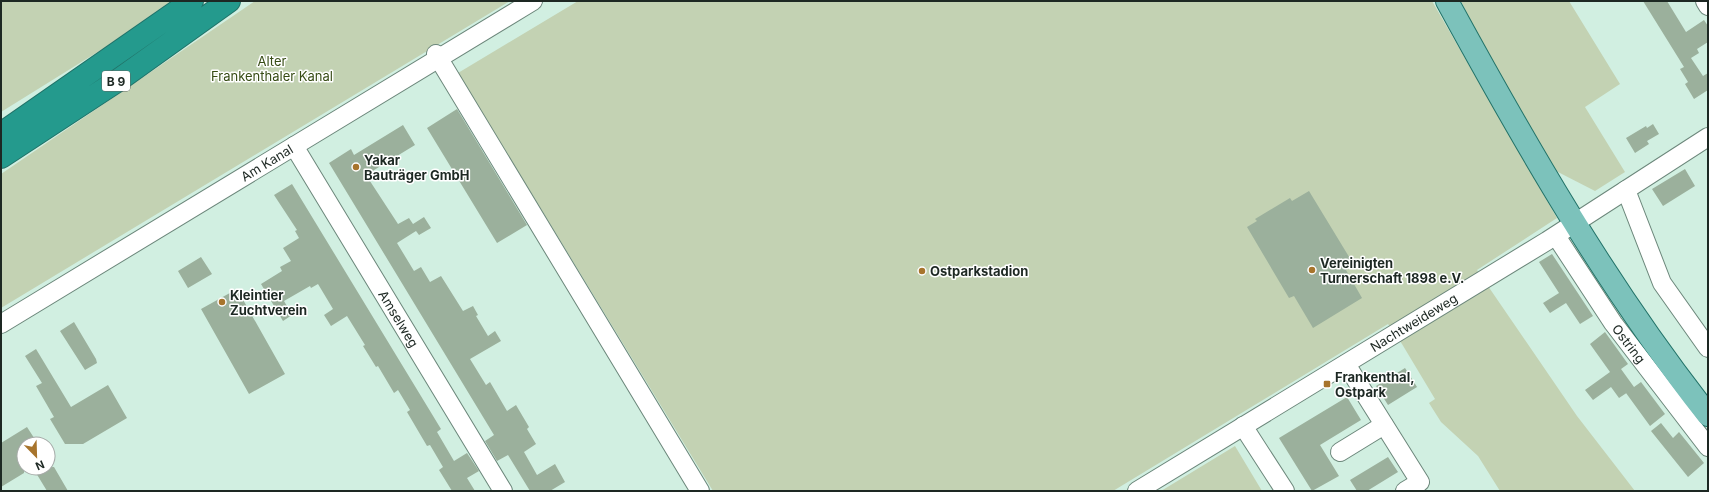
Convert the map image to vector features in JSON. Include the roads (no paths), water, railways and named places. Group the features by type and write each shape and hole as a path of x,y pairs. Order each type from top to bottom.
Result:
{"highway":[{"name":"B 9","path":"1,134 192,1"},
{"name":"B 9","path":"1,158 120,79 229,1"}],"main road":[{"name":"Ostring","path":"1448,1 1502,102 1575,224 1648,336 1708,415"}],"street":[{"name":"Am Kanal","path":"1,324 294,146 437,56 533,1"},
{"path":"1705,1 1708,6"},
{"path":"437,56 700,491"},
{"name":"Nachtweideweg","path":"1136,491 1556,236 1708,137"},
{"name":"Amselweg","path":"294,146 503,491"},
{"path":"1626,190 1662,283 1708,348"},
{"name":"Ostring","path":"1556,236 1613,323 1708,446"},
{"path":"1346,364 1384,425 1416,488"},
{"path":"1340,452 1384,425"},
{"path":"1243,426 1285,491"}],"place":[{"name":"Yakar Bauträger GmbH","path":"356,167"},
{"name":"Vereinigten Turnerschaft 1898 e.V.","path":"1312,270"},
{"name":"Ostparkstadion","path":"922,271"},
{"name":"Kleintier Zuchtverein","path":"222,302"},
{"name":"Frankenthal, Ostpark","path":"1327,384"}],"park label":[{"name":"Alter Frankenthaler Kanal","path":"272,68"}]}
